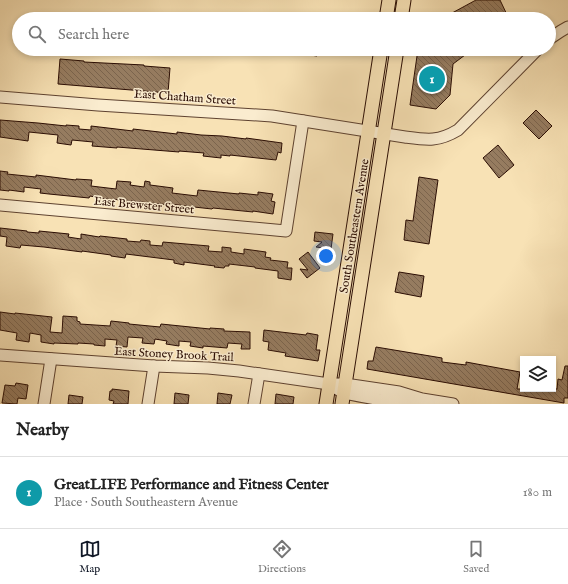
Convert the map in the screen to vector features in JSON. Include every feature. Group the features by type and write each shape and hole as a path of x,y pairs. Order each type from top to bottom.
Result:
{"main road":[{"path":"387,12 389,0"},
{"path":"403,12 404,0"},
{"name":"South Southeastern Avenue","path":"326,404 380,56"},
{"name":"South Southeastern Avenue","path":"344,394 396,56"}],"street":[{"path":"556,34 568,27"},
{"name":"East Chatham Street","path":"0,97 257,115 426,140 448,136 458,130 531,56"},
{"name":"East Brewster Street","path":"0,205 286,231 303,121"},
{"name":"East Stoney Brook Trail","path":"0,355 154,366 208,368 329,384"},
{"path":"44,404 51,359"},
{"path":"148,404 154,366"},
{"path":"254,404 259,374"},
{"path":"329,384 344,394 397,402 412,401 453,404"}],"building":[{"path":"476,0 500,0 506,12 454,12"},
{"path":"417,56 464,56 453,64 450,95 436,109 410,105"},
{"path":"60,59 170,68 168,93 58,84"},
{"path":"536,110 552,126 539,139 523,123"},
{"path":"0,120 79,126 79,129 91,130 91,126 133,131 133,129 177,134 177,132 246,138 282,143 281,153 278,152 276,160 230,155 221,155 221,158 203,156 204,153 92,146 93,142 72,140 71,145 57,143 58,135 29,132 28,141 0,137"},
{"path":"498,145 514,165 499,178 483,158"},
{"path":"0,171 8,172 7,174 36,177 36,175 76,180 92,180 91,186 116,189 117,181 131,182 130,185 144,187 145,181 150,182 150,185 173,188 172,193 197,196 198,190 258,195 258,192 273,194 271,201 275,202 273,214 171,204 131,202 90,196 89,198 49,194 40,193 41,189 24,187 24,192 0,190"},
{"path":"419,177 438,180 429,244 404,240 406,220 413,221"},
{"path":"0,228 27,232 39,233 39,231 69,234 68,237 81,239 81,234 127,239 127,241 150,241 150,245 162,246 163,242 209,246 208,251 222,252 222,247 231,248 231,252 244,254 244,249 266,252 265,257 271,258 270,260 288,262 287,268 292,268 291,280 278,278 278,271 255,267 229,264 229,266 225,266 224,268 184,262 184,265 174,263 174,260 126,254 125,258 44,247 21,245 20,248 6,246 7,237 0,236"},
{"path":"315,232 333,234 331,249 316,247 322,242 314,241"},
{"path":"308,252 320,268 307,278 300,269 308,270 299,259"},
{"path":"399,272 424,276 421,297 395,292"},
{"path":"0,312 52,317 50,332 62,333 63,316 77,317 77,321 80,322 80,324 110,326 111,321 160,327 161,324 224,329 224,331 250,332 250,349 241,349 242,344 228,343 227,348 203,346 203,348 190,346 191,342 179,341 179,346 166,344 167,341 155,339 154,344 142,343 143,338 128,337 127,347 116,346 117,340 105,339 105,346 78,343 54,344 41,342 41,335 30,333 29,342 16,340 17,333 0,330"},
{"path":"264,330 318,335 316,350 320,350 318,361 285,356 286,353 268,350 269,342 263,341"},
{"path":"376,347 442,358 442,362 466,365 466,362 520,372 517,389 520,389 520,392 556,392 558,379 562,380 565,366 568,366 568,398 564,398 564,403 367,369 368,361 373,361"},
{"path":"16,383 28,385 26,399 18,398 17,404 2,403 5,385 15,386"},
{"path":"112,389 129,391 128,404 113,404 114,401 109,400 110,391 112,391"},
{"path":"175,393 189,395 188,404 174,404"},
{"path":"218,393 232,395 230,404 217,404"},
{"path":"276,394 294,397 293,404 275,404"},
{"path":"69,395 83,397 82,404 68,404"}],"place":[{"name":"GreatLIFE Performance and Fitness Center","path":"432,79"}]}
